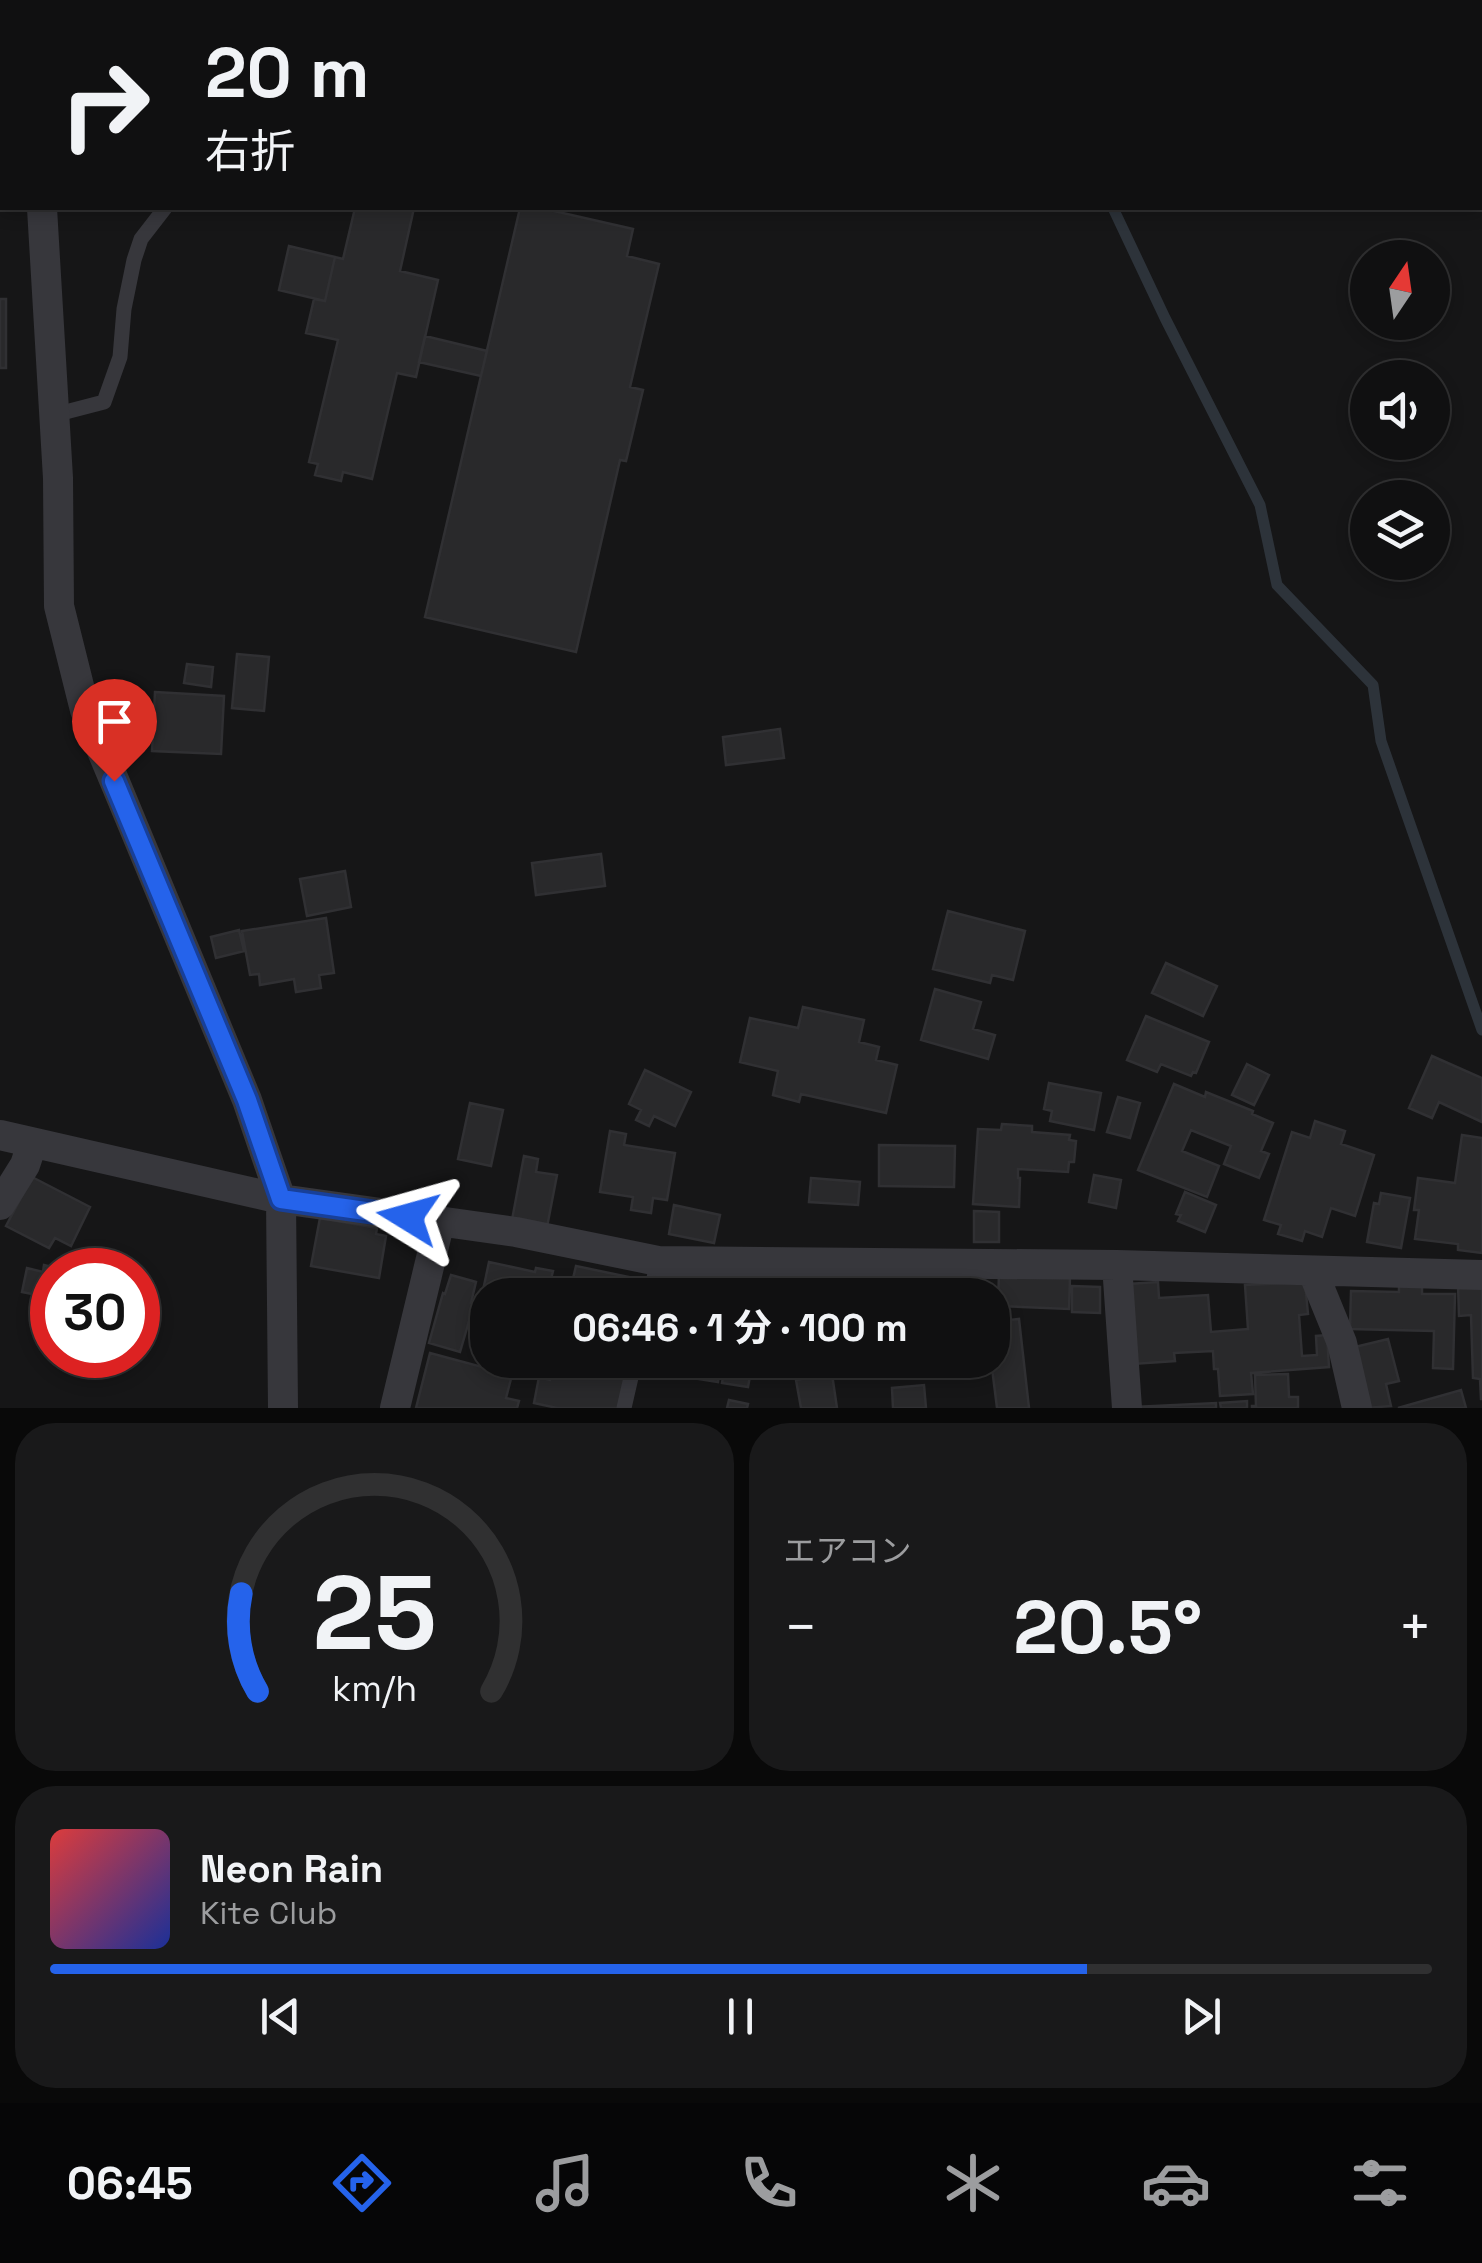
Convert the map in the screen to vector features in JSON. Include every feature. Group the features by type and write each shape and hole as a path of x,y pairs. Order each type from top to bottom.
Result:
{"street":[{"path":"42,210 58,478 59,606 85,710 247,1100 281,1199 282,1408"},
{"path":"0,1136 281,1199 516,1232 658,1261 1117,1265 1482,1274"},
{"path":"0,1205 25,1165 32,1144"},
{"path":"396,1408 440,1222"},
{"path":"1117,1265 1127,1408"},
{"path":"1313,1272 1342,1343 1358,1408"}],"lane":[{"path":"54,415 104,402 120,357 134,260 142,238 163,210"},
{"path":"654,1278 658,1261"},
{"path":"624,1408 631,1378"}],"building":[{"path":"355,210 414,210 400,271 438,280 416,377 397,373 372,479 343,472 341,481 315,475 318,464 309,462 338,340 306,333 314,299 325,301 335,257 343,259"},
{"path":"520,210 550,210 633,229 627,256 659,264 630,387 643,390 626,461 620,460 576,652 425,617"},
{"path":"289,246 335,257 325,301 279,290"},
{"path":"0,299 6,299 6,368 0,368"},
{"path":"425,336 487,351 481,376 419,362"},
{"path":"237,654 269,657 264,711 232,708"},
{"path":"187,664 213,667 211,687 184,683"},
{"path":"155,692 224,696 221,754 152,751"},
{"path":"780,729 784,758 726,765 723,737"},
{"path":"601,854 605,886 536,895 532,863"},
{"path":"345,871 351,907 307,916 300,879"},
{"path":"948,911 1025,931 1013,980 992,975 990,983 933,969"},
{"path":"326,918 334,973 319,975 321,988 296,992 294,979 260,985 259,974 250,975 242,931"},
{"path":"239,930 244,951 216,958 211,937"},
{"path":"1166,963 1217,986 1203,1016 1152,993"},
{"path":"935,989 981,1002 973,1029 995,1035 988,1059 921,1040"},
{"path":"803,1007 864,1020 859,1042 879,1047 876,1060 897,1065 886,1113 801,1094 799,1102 773,1095 778,1071 740,1062 750,1018 798,1028"},
{"path":"1146,1016 1209,1042 1196,1073 1191,1076 1161,1064 1157,1072 1127,1060"},
{"path":"1432,1056 1482,1078 1482,1122 1439,1102 1432,1118 1409,1108"},
{"path":"1247,1064 1269,1075 1254,1105 1232,1095"},
{"path":"645,1070 691,1092 675,1126 654,1116 649,1126 636,1120 641,1110 629,1104"},
{"path":"1049,1083 1101,1093 1094,1130 1050,1121 1052,1111 1044,1109"},
{"path":"1174,1084 1205,1097 1206,1092 1273,1123 1261,1151 1269,1154 1259,1178 1224,1164 1231,1146 1191,1130 1182,1151 1219,1166 1207,1197 1138,1170"},
{"path":"1118,1097 1140,1103 1130,1138 1107,1132"},
{"path":"470,1103 503,1110 491,1166 458,1159"},
{"path":"1315,1121 1345,1131 1341,1144 1374,1155 1355,1216 1331,1208 1322,1237 1305,1231 1302,1241 1278,1234 1281,1225 1264,1220 1292,1132 1310,1138"},
{"path":"1002,1124 1032,1126 1032,1132 1070,1135 1069,1140 1076,1141 1074,1162 1069,1162 1068,1172 1018,1169 1019,1207 973,1204 978,1129 1001,1130"},
{"path":"610,1131 626,1134 624,1145 675,1153 667,1200 653,1198 651,1213 631,1210 633,1197 600,1192"},
{"path":"1462,1135 1482,1138 1482,1253 1458,1250 1458,1244 1415,1239 1418,1178 1455,1183"},
{"path":"879,1145 955,1146 954,1187 879,1186"},
{"path":"524,1156 538,1159 536,1172 557,1175 547,1227 512,1220"},
{"path":"1094,1175 1121,1180 1116,1208 1089,1202"},
{"path":"32,1177 90,1207 71,1246 55,1238 49,1248 6,1226"},
{"path":"811,1178 860,1182 858,1205 809,1202"},
{"path":"1185,1192 1216,1205 1205,1232 1178,1221 1181,1215 1176,1214"},
{"path":"1381,1193 1410,1198 1401,1248 1367,1242 1374,1203 1379,1204"},
{"path":"674,1205 720,1215 714,1243 669,1234"},
{"path":"974,1211 999,1212 999,1242 974,1242"},
{"path":"320,1218 377,1228 376,1234 386,1236 379,1278 311,1266"},
{"path":"489,1262 535,1272 536,1268 553,1271 551,1278 486,1278"},
{"path":"576,1266 633,1278 573,1278"},
{"path":"27,1268 30,1269 30,1294 22,1292"},
{"path":"897,1271 897,1278 794,1278 794,1274"},
{"path":"999,1273 1070,1276 1069,1309 1010,1307 1010,1278 999,1278"},
{"path":"451,1275 470,1280 470,1318 460,1352 429,1343"},
{"path":"1158,1282 1159,1298 1208,1295 1211,1332 1248,1329 1245,1285 1305,1282 1308,1314 1299,1315 1302,1356 1317,1355 1316,1336 1327,1335 1329,1367 1251,1373 1253,1394 1220,1396 1213,1351 1174,1353 1175,1361 1133,1364 1128,1284"},
{"path":"1482,1283 1481,1399 1480,1379 1473,1378 1471,1315 1459,1316 1458,1284"},
{"path":"1399,1285 1422,1286 1422,1294 1455,1294 1453,1369 1433,1368 1434,1331 1350,1329 1351,1291 1399,1292"},
{"path":"1072,1286 1100,1287 1100,1313 1072,1312"},
{"path":"1019,1319 1029,1408 997,1408 993,1378 1010,1378 1010,1320"},
{"path":"1388,1339 1399,1381 1386,1384 1391,1406 1366,1408 1351,1348"},
{"path":"430,1353 470,1364 470,1378 511,1378 506,1398 519,1401 517,1408 416,1408"},
{"path":"1288,1374 1289,1397 1298,1397 1298,1408 1252,1408 1256,1406 1255,1375"},
{"path":"539,1378 628,1378 621,1408 557,1408 534,1403"},
{"path":"723,1378 750,1378 748,1387 722,1383"},
{"path":"833,1378 837,1408 801,1408 796,1380"},
{"path":"924,1385 926,1408 893,1408 892,1388"},
{"path":"1461,1390 1466,1408 1398,1408"},
{"path":"729,1400 748,1404 747,1408 727,1408"},
{"path":"1247,1401 1247,1408 1221,1408 1220,1403"},
{"path":"1216,1403 1216,1408 1134,1408 1134,1407"}],"waterway":[{"path":"1114,210 1260,505 1277,585 1373,685 1381,741 1482,1030"}],"route":[{"path":"114,781 247,1100 281,1199 408,1217"}]}
